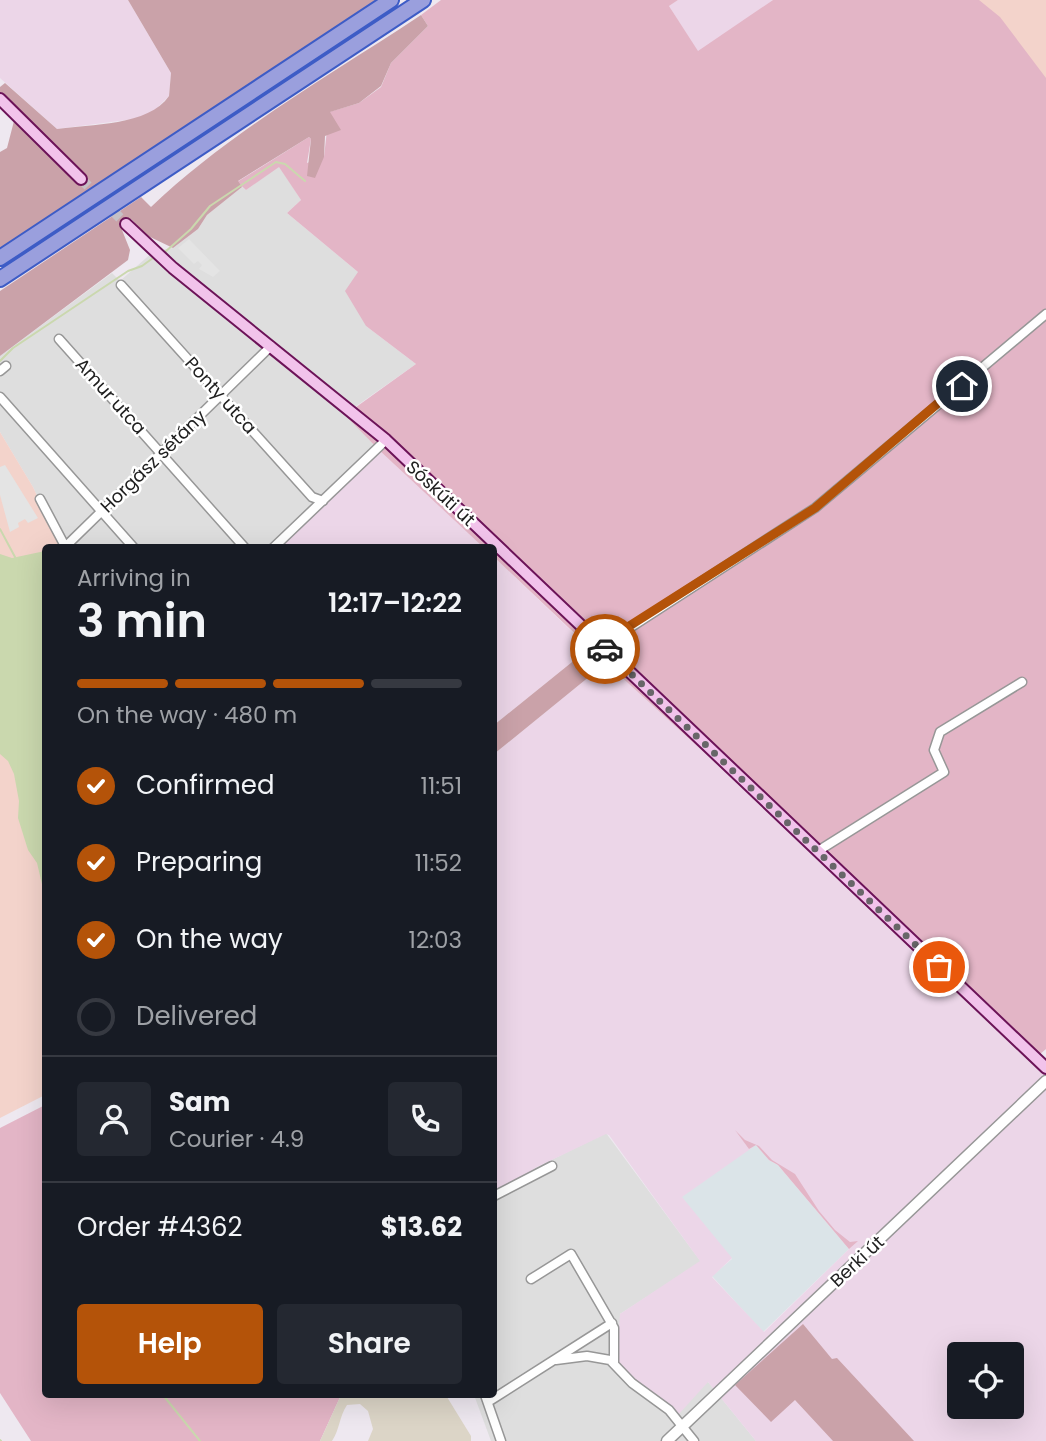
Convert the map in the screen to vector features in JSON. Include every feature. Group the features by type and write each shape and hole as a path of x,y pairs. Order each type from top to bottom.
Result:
{"highway":[{"path":"0,258 391,0"},
{"path":"0,279 423,0"}],"main road":[{"path":"0,99 81,179"},
{"name":"Sóskúti út","path":"126,224 173,268 386,440 495,544"},
{"name":"Sóskúti út","path":"497,546 1046,1068"}],"street":[{"name":"Ponty utca","path":"121,285 312,497 323,501"},
{"path":"602,646 815,508 1046,314"},
{"name":"Amur utca","path":"59,339 242,544"},
{"name":"Horgász sétány","path":"68,544 271,346"},
{"path":"0,397 131,544"},
{"path":"277,544 386,440"},
{"path":"40,499 63,544"},
{"path":"818,851 944,772 934,751 940,732 1022,682"},
{"name":"Berki út","path":"667,1441 1046,1081"},
{"path":"497,1194 552,1166"},
{"path":"531,1279 571,1254 612,1323 615,1333 614,1364"},
{"path":"497,1392 556,1360 612,1323"},
{"path":"556,1360 597,1356 614,1364 632,1383 669,1410 694,1441"},
{"path":"486,1398 501,1441"}],"shaded area":[{"path":"0,0 128,0 171,73 169,96 152,113 134,119 57,129 0,78"},
{"path":"128,0 376,0 0,249 0,152 7,148 14,121 0,104 0,87 5,83 57,129 133,118 160,106 169,96 171,73"},
{"path":"441,0 678,0 669,6 698,51 773,0 1046,0 1046,1049 1033,1060 808,847 497,560 497,544 480,544 345,415 416,364 366,326 345,291 358,272 287,213 301,200 279,167 246,190 237,182 309,137 311,139 307,163 324,157 329,112 359,103 381,87 391,63 428,26 421,15"},
{"path":"678,0 773,0 698,52 669,6"},
{"path":"979,0 1046,0 1046,78 1000,17"},
{"path":"421,15 428,26 391,63 381,86 359,103 330,112 341,130 325,136 324,157 315,178 307,176 309,137 238,181 242,187 207,215 198,229 173,248 146,235 131,219 120,225 130,250 128,260 0,356 0,291 141,197 151,207 182,179 247,129"},
{"path":"279,166 301,200 287,213 358,272 366,326 416,364 345,414 379,450 283,544 59,544 33,487 0,432 0,356 112,273 120,281 154,251 173,248 198,229 207,215 242,187 246,190"},
{"path":"189,239 220,271 213,277 199,269 202,265 198,261 194,264 178,248"},
{"path":"0,432 33,487 59,544 42,544 42,1097 0,1118"},
{"path":"379,450 480,544 283,544"},
{"path":"5,465 38,518 28,523 25,519 18,523 19,527 10,532 0,495 0,467"},
{"path":"42,552 42,884 37,863 28,850 18,818 19,801 14,774 8,761 0,754 0,554 12,558"},
{"path":"497,560 584,643 582,654 497,723"},
{"path":"584,643 606,663 497,752 497,723 582,654"},
{"path":"606,663 808,847 1046,1071 1046,1441 756,1441 708,1382 678,1415 626,1375 617,1362 620,1314 700,1261 609,1135 606,1134 535,1168 514,1185 497,1191 497,752","holes":["756,1145 769,1160 778,1165 849,1249 764,1332 712,1277 732,1258 682,1197"]},
{"path":"42,1107 42,1398 340,1398 320,1441 31,1441 0,1393 0,1128"},
{"path":"735,1130 745,1140 759,1146 772,1160 795,1174 835,1230 850,1242 858,1241 849,1249 778,1165 769,1160 756,1145 749,1149"},
{"path":"606,1133 701,1262 620,1314 708,1382 756,1441 491,1441 475,1398 497,1398 497,1191 514,1185 535,1168"},
{"path":"756,1144 769,1160 778,1165 849,1249 763,1332 712,1276 732,1259 681,1197"},
{"path":"803,1324 832,1359 837,1358 914,1441 833,1441 795,1400 771,1422 735,1385"},
{"path":"340,1398 448,1398 471,1436 471,1441 368,1441 373,1429 368,1411 360,1404 347,1405 332,1441 320,1441"}],"waterway":[{"path":"165,252 191,229 210,206 276,162 285,164 305,181"},
{"path":"0,361 13,348 128,271 153,258"},
{"path":"0,529 15,557"},
{"path":"165,1398 200,1441"}],"tunnel":[{"path":"81,179 126,224"}],"way so far":[{"path":"605,649 939,967"}],"route":[{"path":"605,649 602,646 612,637 815,508 937,404 962,386"}]}
